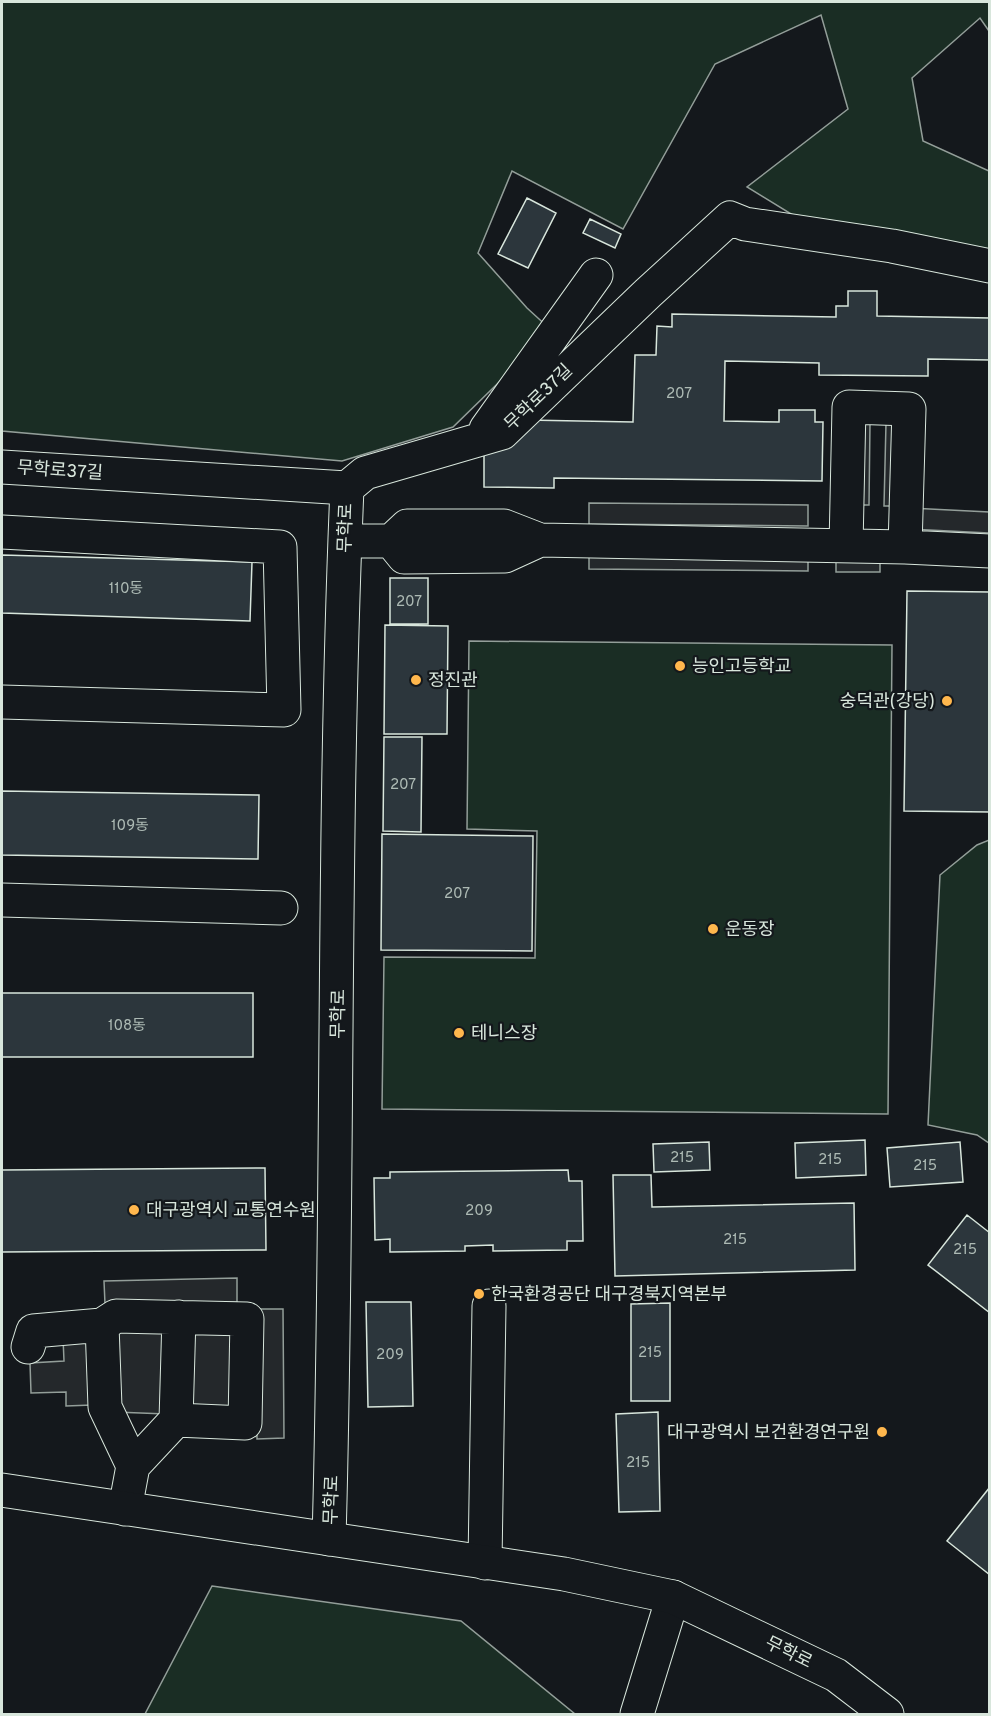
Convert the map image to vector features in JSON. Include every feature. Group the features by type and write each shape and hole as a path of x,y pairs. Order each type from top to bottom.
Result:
{"street":[{"name":"무학로37길","path":"2,466 347,488 365,473 502,433 730,218 745,224 892,246 990,266"},
{"path":"478,440 596,275"},
{"path":"846,546 849,407 909,409 905,547"},
{"name":"무학로","path":"329,1539 336,1247 340,717 347,488"},
{"path":"2,532 280,547 284,710 2,702"},
{"path":"345,541 391,541 404,557 505,556 540,540 905,547 990,551"},
{"path":"2,900 281,908"},
{"path":"485,1563 489,1306"},
{"path":"28,1347 33,1331 102,1325 116,1316 247,1318 245,1423 176,1420"},
{"path":"132,1466 176,1420 179,1317"},
{"path":"102,1325 105,1407 132,1466 125,1509"},
{"name":"무학로","path":"2,1490 564,1574 674,1597 836,1675 887,1714"},
{"path":"637,1714 674,1597"}],"green space":[{"path":"2,2 989,2 989,31 980,18 912,78 923,141 989,171 989,252 809,225 747,187 848,109 821,15 715,64 623,229 512,171 478,253 527,308 550,329 533,349 453,427 342,461 2,431"},
{"name":"운동장","path":"469,641 892,645 888,1114 382,1109 384,957 535,958 537,831 467,829"},
{"path":"989,840 989,1143 977,1135 928,1125 940,875 977,845"},
{"path":"212,1586 461,1621 575,1714 145,1714"}],"shaded area":[{"path":"859,423 870,423 869,505 858,505"},
{"path":"886,423 896,423 895,506 884,506"},
{"path":"589,503 808,505 808,526 589,524"},
{"path":"910,508 989,512 989,533 909,529"},
{"path":"589,548 808,550 808,571 589,569"},
{"path":"836,552 880,553 880,572 836,572"},
{"path":"237,1278 237,1302 105,1304 104,1281"},
{"path":"256,1309 283,1309 284,1438 257,1439"},
{"path":"118,1325 170,1327 166,1414 115,1412"},
{"path":"188,1329 240,1330 236,1417 185,1415"},
{"path":"89,1336 92,1405 66,1406 66,1392 31,1393 30,1363 64,1361 63,1338"}],"building":[{"path":"527,198 556,213 528,268 498,254"},
{"path":"590,219 621,234 615,248 583,233"},
{"path":"848,291 877,291 877,316 990,318 990,360 928,359 928,376 819,375 819,363 725,361 724,421 779,422 779,410 815,410 815,422 823,422 822,481 554,478 554,488 484,487 484,443 526,420 633,422 635,355 656,355 657,326 672,327 672,314 836,317 836,306 848,306"},
{"path":"2,555 252,562 250,621 2,613"},
{"path":"390,578 428,578 428,624 390,624"},
{"name":"숭덕관(강당)","path":"907,591 990,592 990,812 904,811"},
{"name":"정진관","path":"385,625 448,626 447,734 384,734"},
{"path":"384,737 422,737 421,832 383,831"},
{"path":"2,791 259,795 258,859 2,855"},
{"path":"382,834 533,836 532,951 381,950"},
{"path":"2,993 253,993 253,1057 2,1057"},
{"path":"865,1140 866,1175 796,1178 795,1143"},
{"path":"709,1142 710,1170 654,1172 653,1144"},
{"path":"960,1142 963,1182 890,1187 887,1148"},
{"name":"대구광역시 교통연수원","path":"265,1168 266,1250 2,1252 2,1170"},
{"path":"568,1170 569,1181 582,1181 583,1241 567,1241 567,1250 493,1251 493,1245 465,1246 465,1251 390,1252 390,1239 375,1240 374,1178 390,1178 390,1172"},
{"path":"613,1175 651,1175 652,1207 854,1203 855,1270 615,1276"},
{"path":"967,1215 990,1233 990,1313 928,1265"},
{"path":"366,1302 411,1302 413,1406 368,1407"},
{"path":"670,1303 670,1401 631,1401 631,1304"},
{"path":"658,1412 660,1511 619,1512 616,1414"},
{"path":"990,1487 990,1575 947,1541"}],"place":[{"name":"능인고등학교","path":"680,666"},
{"name":"정진관","path":"416,680"},
{"name":"숭덕관(강당)","path":"947,701"},
{"name":"운동장","path":"713,929"},
{"name":"테니스장","path":"459,1033"},
{"name":"대구광역시 교통연수원","path":"134,1210"},
{"name":"한국환경공단 대구경북지역본부","path":"479,1294"},
{"name":"대구광역시 보건환경연구원","path":"882,1432"}]}
